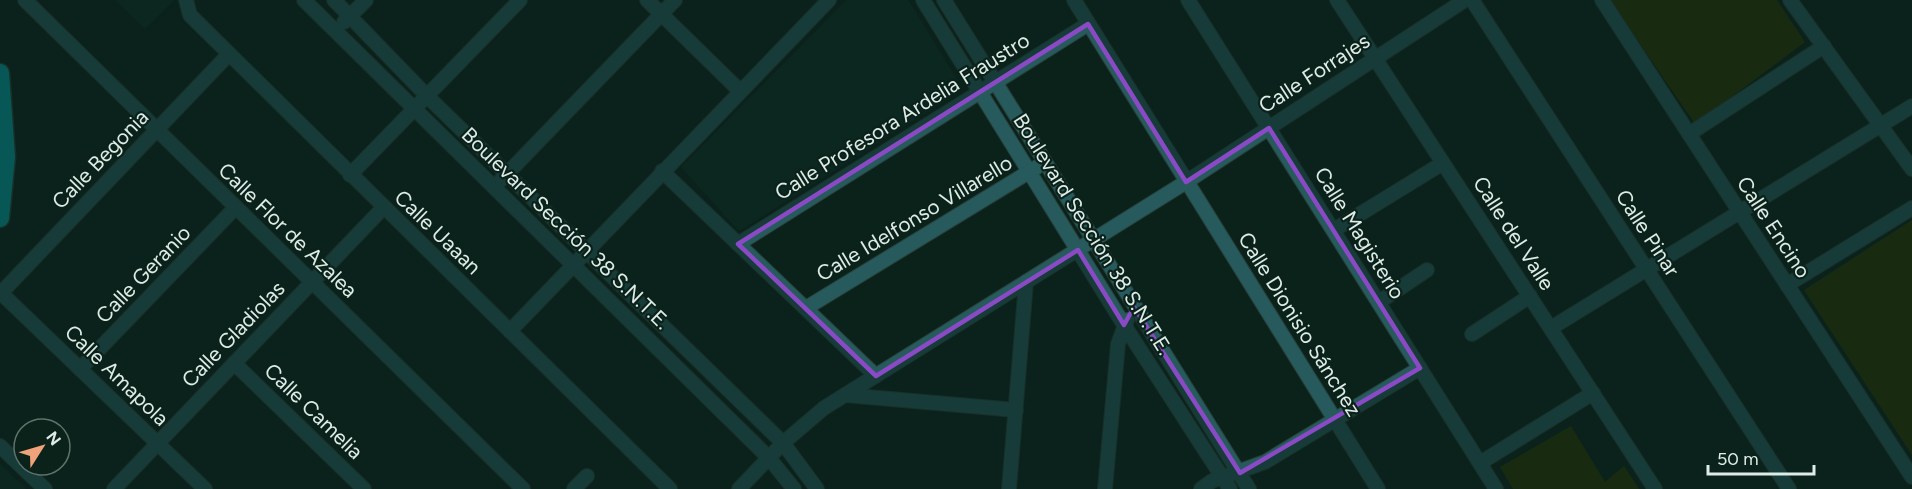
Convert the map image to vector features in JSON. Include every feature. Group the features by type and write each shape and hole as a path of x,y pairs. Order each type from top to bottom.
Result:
{"main road":[{"path":"0,73 6,157 0,218"}],"street":[{"name":"Calle Flor de Azalea","path":"24,0 523,489"},
{"name":"Calle Uaaan","path":"186,0 190,15 670,489"},
{"name":"Boulevard Sección 38 S.N.T.E.","path":"304,0 769,458 794,489"},
{"name":"Boulevard Sección 38 S.N.T.E.","path":"334,0 428,96 783,443 817,489"},
{"path":"336,31 366,0"},
{"path":"350,175 520,0"},
{"path":"647,0 740,91"},
{"path":"495,186 675,0"},
{"path":"510,331 573,263 829,0"},
{"name":"Boulevard Sección 38 S.N.T.E.","path":"923,0 1125,326 1227,484"},
{"name":"Boulevard Sección 38 S.N.T.E.","path":"944,0 1249,489"},
{"name":"Calle Dionisio Sánchez","path":"1074,0 1378,489"},
{"name":"Calle Magisterio","path":"1188,0 1496,489"},
{"name":"Calle del Valle","path":"1337,0 1655,489"},
{"name":"Calle Forrajes","path":"739,489 783,443 812,417 1186,182 1465,0"},
{"name":"Calle Pinar","path":"1472,0 1789,489"},
{"name":"Calle Encino","path":"1602,0 1912,477"},
{"path":"1790,0 1912,169"},
{"name":"Calle Profesora Ardelia Fraustro","path":"738,243 1088,24"},
{"path":"1689,134 1824,46"},
{"name":"Calle Begonia","path":"1,292 229,54"},
{"path":"1551,328 1912,105"},
{"name":"Calle Idelfonso Villarello","path":"806,308 1045,163"},
{"path":"1334,230 1443,163"},
{"path":"662,171 876,376"},
{"name":"Calle Geranio","path":"80,369 236,208"},
{"name":"Calle Gladiolas","path":"114,489 383,208"},
{"path":"1787,285 1912,208"},
{"path":"1379,302 1427,270"},
{"path":"1009,489 1026,282"},
{"name":"Calle Amapola","path":"1,292 205,489"},
{"path":"1472,334 1530,296"},
{"path":"1105,489 1118,344 1135,308"},
{"name":"Calle Camelia","path":"234,363 364,489"},
{"path":"1201,489 1206,484 1227,484 1240,474 1265,462 1420,368"},
{"path":"1480,463 1593,393"},
{"path":"845,395 1016,410"},
{"path":"0,446 45,489"},
{"path":"574,489 587,476"}],"highlighted area":[{"path":"1088,24 1186,182 1269,128 1420,368 1240,473 1134,307 1124,325 1078,250 876,376 738,244"}],"shaded area":[{"path":"115,0 174,0 145,29"},
{"path":"847,0 908,0 963,89 739,231 681,167"},
{"path":"0,464 26,489 0,489"}],"green space":[{"path":"1610,0 1777,0 1805,42 1695,124"},
{"path":"1912,220 1912,455 1804,290"},
{"path":"1571,426 1605,482 1624,466 1639,489 1513,489 1500,467"}]}
